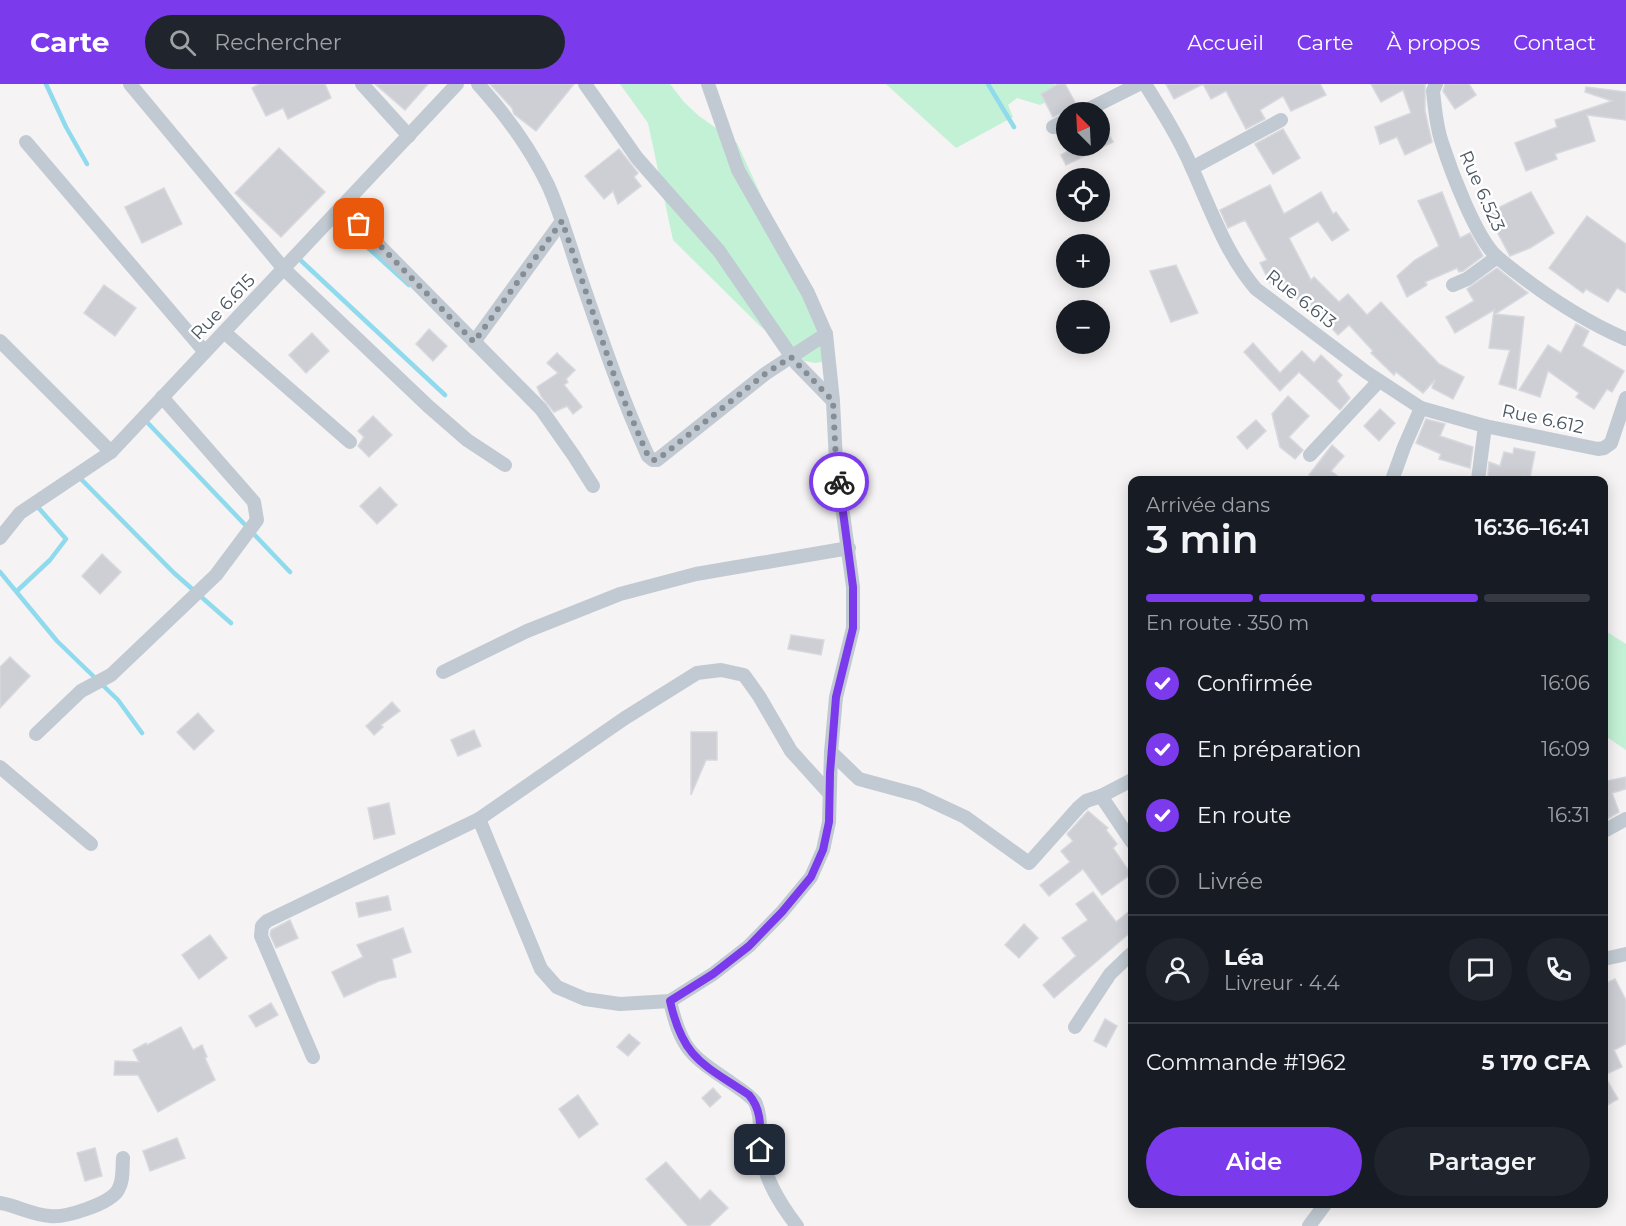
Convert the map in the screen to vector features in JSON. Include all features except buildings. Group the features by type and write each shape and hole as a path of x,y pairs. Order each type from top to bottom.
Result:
{"street":[{"path":"130,84 284,269 428,406 467,440 505,465"},
{"path":"362,84 409,136"},
{"name":"Rue 6.615","path":"0,537 20,513 111,452 457,84"},
{"path":"478,84 519,135 548,185 617,384 648,456 653,460 657,460 765,374 826,334"},
{"path":"585,84 637,158 719,251 791,357 833,401"},
{"path":"479,819 541,969 557,987 585,999 620,1004 670,1001 713,974 749,946 782,912 811,877 823,850 829,822 831,752 836,697 853,628 853,587 836,462 826,334 808,293 738,170 708,84"},
{"path":"1103,102 1139,84"},
{"name":"Rue 6.613","path":"1144,84 1174,130 1217,227 1234,259 1256,289 1379,381 1421,408"},
{"name":"Rue 6.523","path":"1436,84 1433,91 1442,143 1478,230 1497,257 1467,279 1453,285"},
{"path":"1192,168 1281,120"},
{"path":"26,142 205,352"},
{"path":"342,208 541,409 593,486"},
{"path":"474,342 562,221"},
{"path":"1497,257 1524,280 1558,302 1626,339"},
{"path":"224,332 350,442"},
{"path":"0,341 111,452"},
{"path":"1310,455 1379,381"},
{"path":"36,734 81,691 111,675 216,575 257,520 254,502 162,398"},
{"name":"Rue 6.612","path":"1421,408 1485,426 1598,449 1611,443 1626,398"},
{"path":"1393,476 1421,408"},
{"path":"1479,476 1485,426"},
{"path":"443,672 527,631 620,594 696,574 849,548"},
{"path":"313,1057 261,936 262,926 267,921 479,819 625,718 697,673 721,670 744,675 791,751 829,793"},
{"path":"831,752 859,779 918,795 965,817 1029,863 1086,801 1103,799 1128,783"},
{"path":"0,768 91,844"},
{"path":"1103,799 1128,836"},
{"path":"1608,829 1626,819"},
{"path":"1608,957 1626,954"},
{"path":"1075,1027 1110,974 1128,957"},
{"path":"670,1001 678,1031 685,1046 696,1059 749,1095 754,1101 760,1121 760,1150 765,1172 776,1196 797,1226"},
{"path":"0,1203 48,1216 60,1217 78,1212 115,1194 122,1179 123,1158"},
{"path":"1309,1226 1322,1208"}],"green space":[{"path":"620,84 670,84 699,116 737,143 833,352 822,362 805,361 761,327 673,240 648,123"},
{"path":"886,84 1054,84 1059,96 1040,105 1017,98 1008,105 1013,117 956,148"},
{"path":"1608,633 1626,644 1626,750 1608,738"}],"waterway":[{"path":"46,84 66,127 87,164"},
{"path":"988,84 1014,127"},
{"path":"337,216 343,225 409,285"},
{"path":"296,256 445,395"},
{"path":"145,420 290,572"},
{"path":"78,476 174,573 231,623"},
{"path":"17,591 50,560 66,539 36,505"},
{"path":"0,572 57,641 118,700 142,733"}],"way so far":[{"path":"359,224 474,342 562,221 617,384 648,456 657,460 765,374 791,357 833,401 839,482"}],"route":[{"path":"760,1150 760,1121 754,1101 749,1095 696,1059 685,1046 678,1031 670,1001 713,974 749,946 782,912 811,877 823,850 829,822 831,752 836,697 853,628 853,587 839,482"}]}
